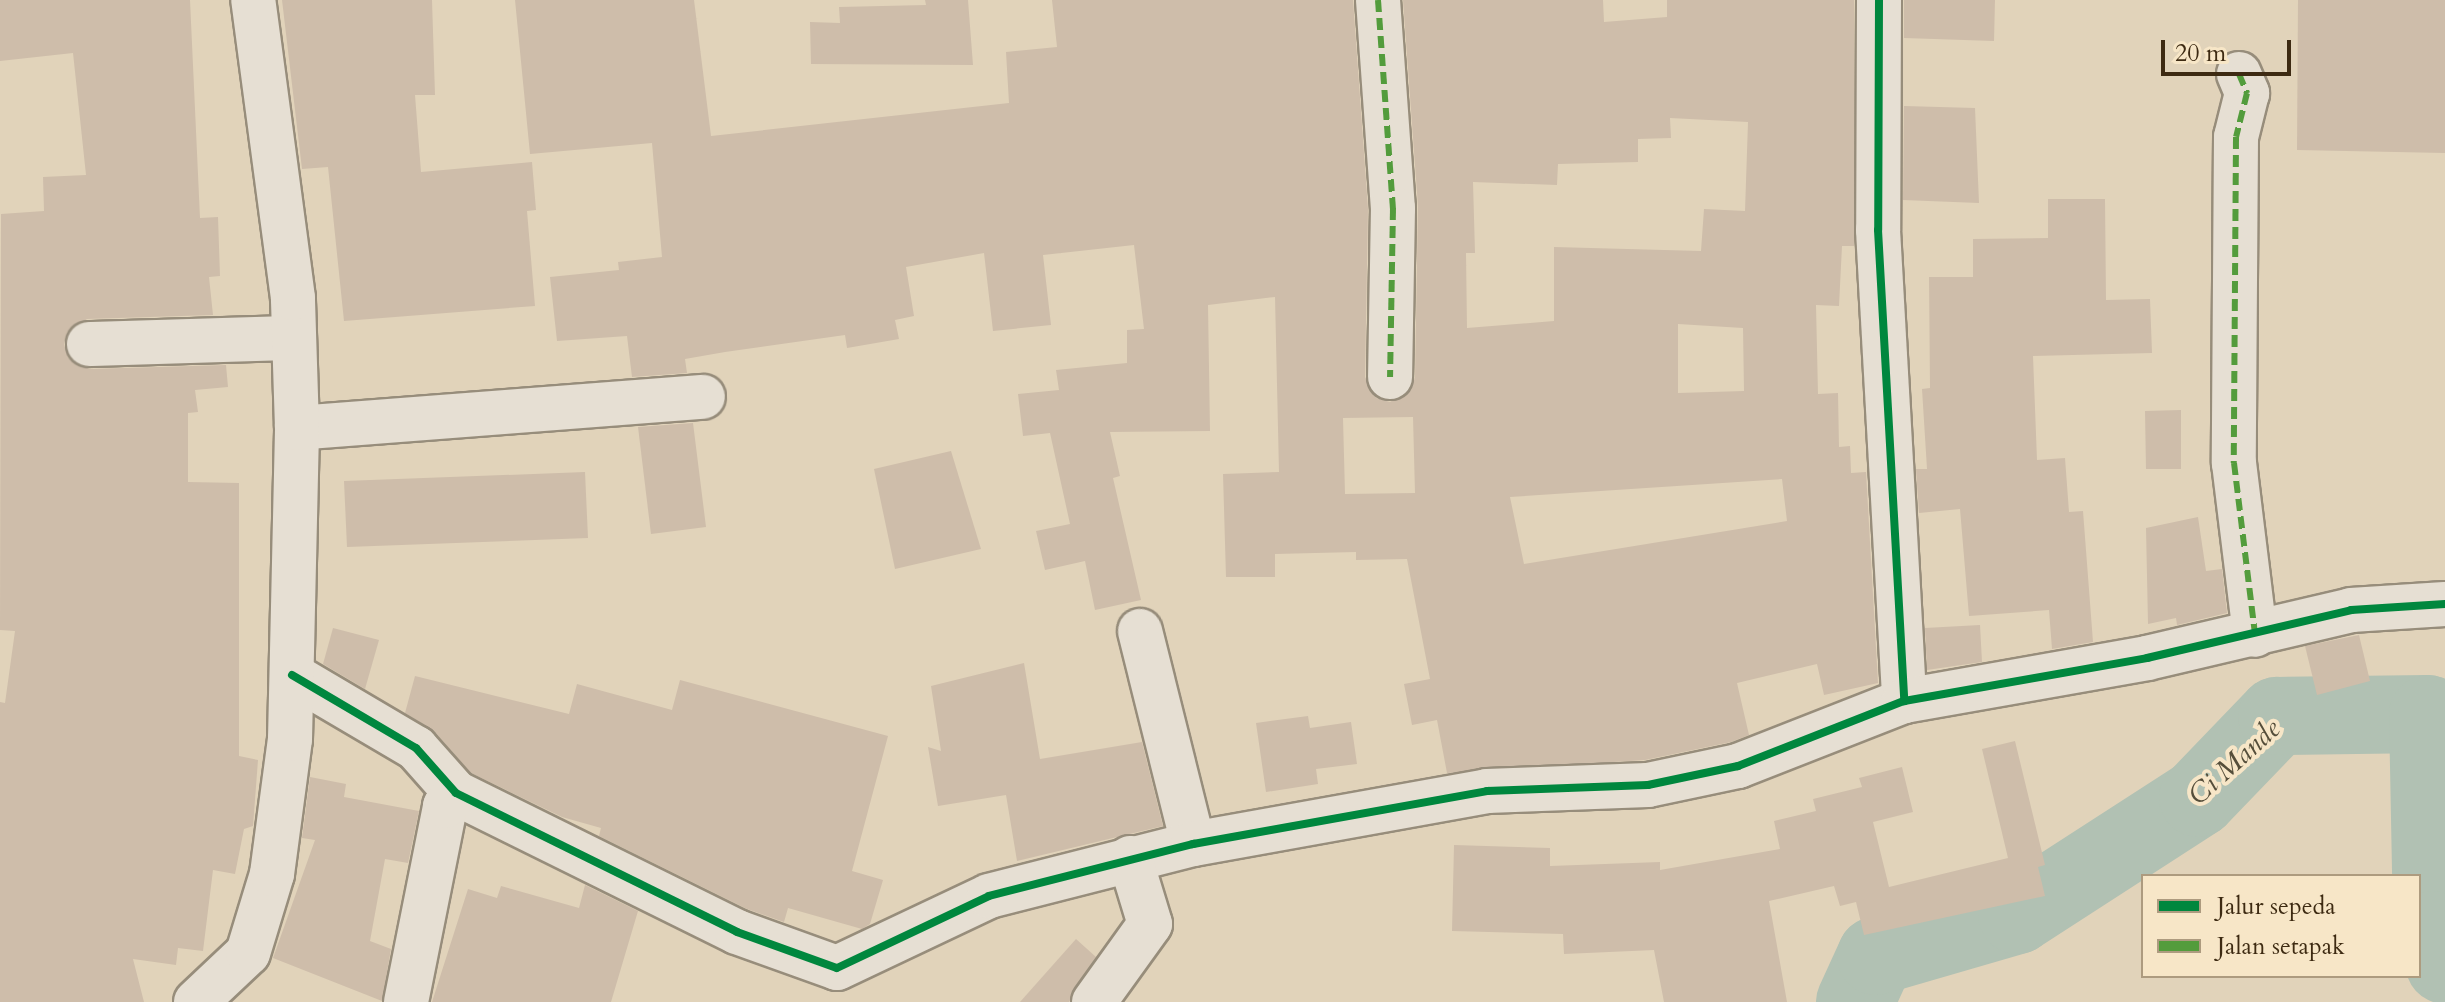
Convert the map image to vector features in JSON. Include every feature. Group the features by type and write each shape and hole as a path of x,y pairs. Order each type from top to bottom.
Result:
{"street":[{"path":"196,1002 248,953 272,874 292,675 297,428 291,338 293,298 253,0"},
{"path":"1378,0 1393,208 1390,377"},
{"path":"1879,0 1878,230 1904,701"},
{"path":"2239,74 2247,93 2236,137 2234,463 2255,635"},
{"path":"89,344 291,338"},
{"path":"297,428 703,397"},
{"path":"292,675 416,748 456,793 737,932 833,985 989,896 1130,858 1487,791 1648,785 1738,766 1904,701 2255,635 2351,610 2445,604"},
{"path":"1140,631 1193,844"},
{"path":"406,1002 445,806 456,793"},
{"path":"1094,1002 1150,924 1130,858"}],"building":[{"path":"0,0 190,0 200,218 218,217 220,276 209,277 213,315 87,319 67,332 64,344 68,358 89,369 226,365 228,387 195,390 198,412 188,413 188,482 239,483 239,756 258,760 253,826 244,829 235,874 213,870 203,951 178,948 176,965 133,959 144,1002 0,1002 0,702 5,703 15,631 0,630 1,214 44,211 43,177 86,175 73,53 0,61"},
{"path":"282,0 432,0 435,95 415,95 421,172 532,162 536,210 527,211 535,306 344,321 328,167 302,169"},
{"path":"515,0 694,0 711,136 1009,103 1006,52 1057,47 1052,0 1353,0 1368,209 1365,377 1376,398 1390,402 1411,390 1415,377 1418,206 1403,0 1603,0 1604,22 1667,17 1667,0 1854,0 1854,246 1842,246 1839,306 1816,305 1818,394 1838,393 1839,447 1850,446 1851,473 1866,472 1878,683 1824,695 1817,664 1737,683 1749,735 1731,742 1645,760 1447,773 1437,720 1412,725 1404,684 1430,679 1407,559 1356,560 1356,552 1275,554 1275,577 1226,577 1223,474 1279,472 1275,297 1208,305 1210,431 1110,432 1120,476 1113,478 1141,600 1095,610 1085,561 1045,570 1036,531 1070,524 1050,433 1023,436 1018,394 1059,390 1056,370 1127,363 1127,330 1144,329 1134,245 1043,255 1051,325 993,331 984,253 906,267 914,316 895,320 899,339 847,348 845,335 725,352 685,359 687,373 632,377 627,336 557,341 550,277 619,270 618,262 662,257 652,143 530,154","holes":["1670,118 1748,122 1745,211 1704,209 1701,251 1554,247 1554,321 1467,328 1466,253 1475,253 1473,182 1557,185 1558,164 1638,162 1638,139 1671,138","1678,324 1743,328 1744,391 1678,393","1413,417 1415,493 1345,494 1343,418","1782,479 1787,521 1524,564 1510,497"]},
{"path":"925,0 968,0 973,65 811,64 810,22 840,23 839,7 926,5"},
{"path":"1904,0 1995,0 1994,41 1904,38"},
{"path":"2298,0 2445,0 2445,153 2297,150"},
{"path":"1904,106 1975,108 1979,203 1903,200"},
{"path":"2048,199 2105,199 2106,300 2150,299 2152,353 2033,356 2037,460 2065,458 2069,512 2083,511 2093,642 2052,649 2049,610 1969,616 1960,509 1919,513 1916,469 1927,469 1922,389 1930,388 1929,277 1973,277 1973,239 2048,238"},
{"path":"2181,410 2181,469 2146,469 2145,411"},
{"path":"693,423 706,527 651,534 638,427"},
{"path":"951,451 981,549 895,569 874,469"},
{"path":"585,472 588,538 347,547 344,481"},
{"path":"2198,517 2206,571 2222,569 2227,613 2177,625 2176,618 2148,624 2146,528"},
{"path":"1980,625 1982,662 1927,670 1925,628"},
{"path":"333,628 379,640 365,689 323,664"},
{"path":"2359,635 2370,681 2317,695 2305,646"},
{"path":"1024,663 1040,759 1142,742 1163,826 1017,861 1006,795 938,806 928,747 941,751 931,686"},
{"path":"415,676 569,714 577,684 672,710 680,680 888,736 852,871 883,880 870,924 862,929 788,908 784,922 747,909 599,836 601,828 562,817 471,773 434,731 405,713"},
{"path":"1308,716 1310,728 1351,722 1357,764 1316,769 1318,784 1266,792 1256,723"},
{"path":"2015,741 2045,865 2038,867 2045,896 1864,935 1856,902 1840,906 1834,886 1769,901 1787,1002 1664,1002 1654,950 1564,954 1563,934 1452,931 1454,845 1550,848 1550,866 1660,862 1660,870 1780,849 1774,821 1816,811 1813,799 1862,787 1859,778 1902,767 1913,812 1873,822 1889,887 2008,858 1982,749"},
{"path":"310,777 346,784 344,797 419,811 408,863 385,859 370,941 391,949 382,1001 273,958 315,840 302,838"},
{"path":"585,885 638,911 611,1002 432,1002 468,889 497,898 501,886 579,908"},
{"path":"1076,939 1096,957 1069,1002 1020,1002"}],"waterway":[{"name":"Ci Mande","path":"1855,1002 1876,956 2017,915 2198,798 2277,716 2428,714 2432,930 2445,965"}],"marked path":[{"path":"1378,0 1393,208 1390,377"},
{"path":"2239,74 2247,93 2236,137 2234,463 2255,635"}],"cycle path":[{"path":"1879,0 1878,230 1904,701"},
{"path":"292,675 416,748 456,793 737,932 837,968 989,896 1193,844 1487,791 1648,785 1738,766 1904,701 2147,658 2351,610 2445,604"}]}
